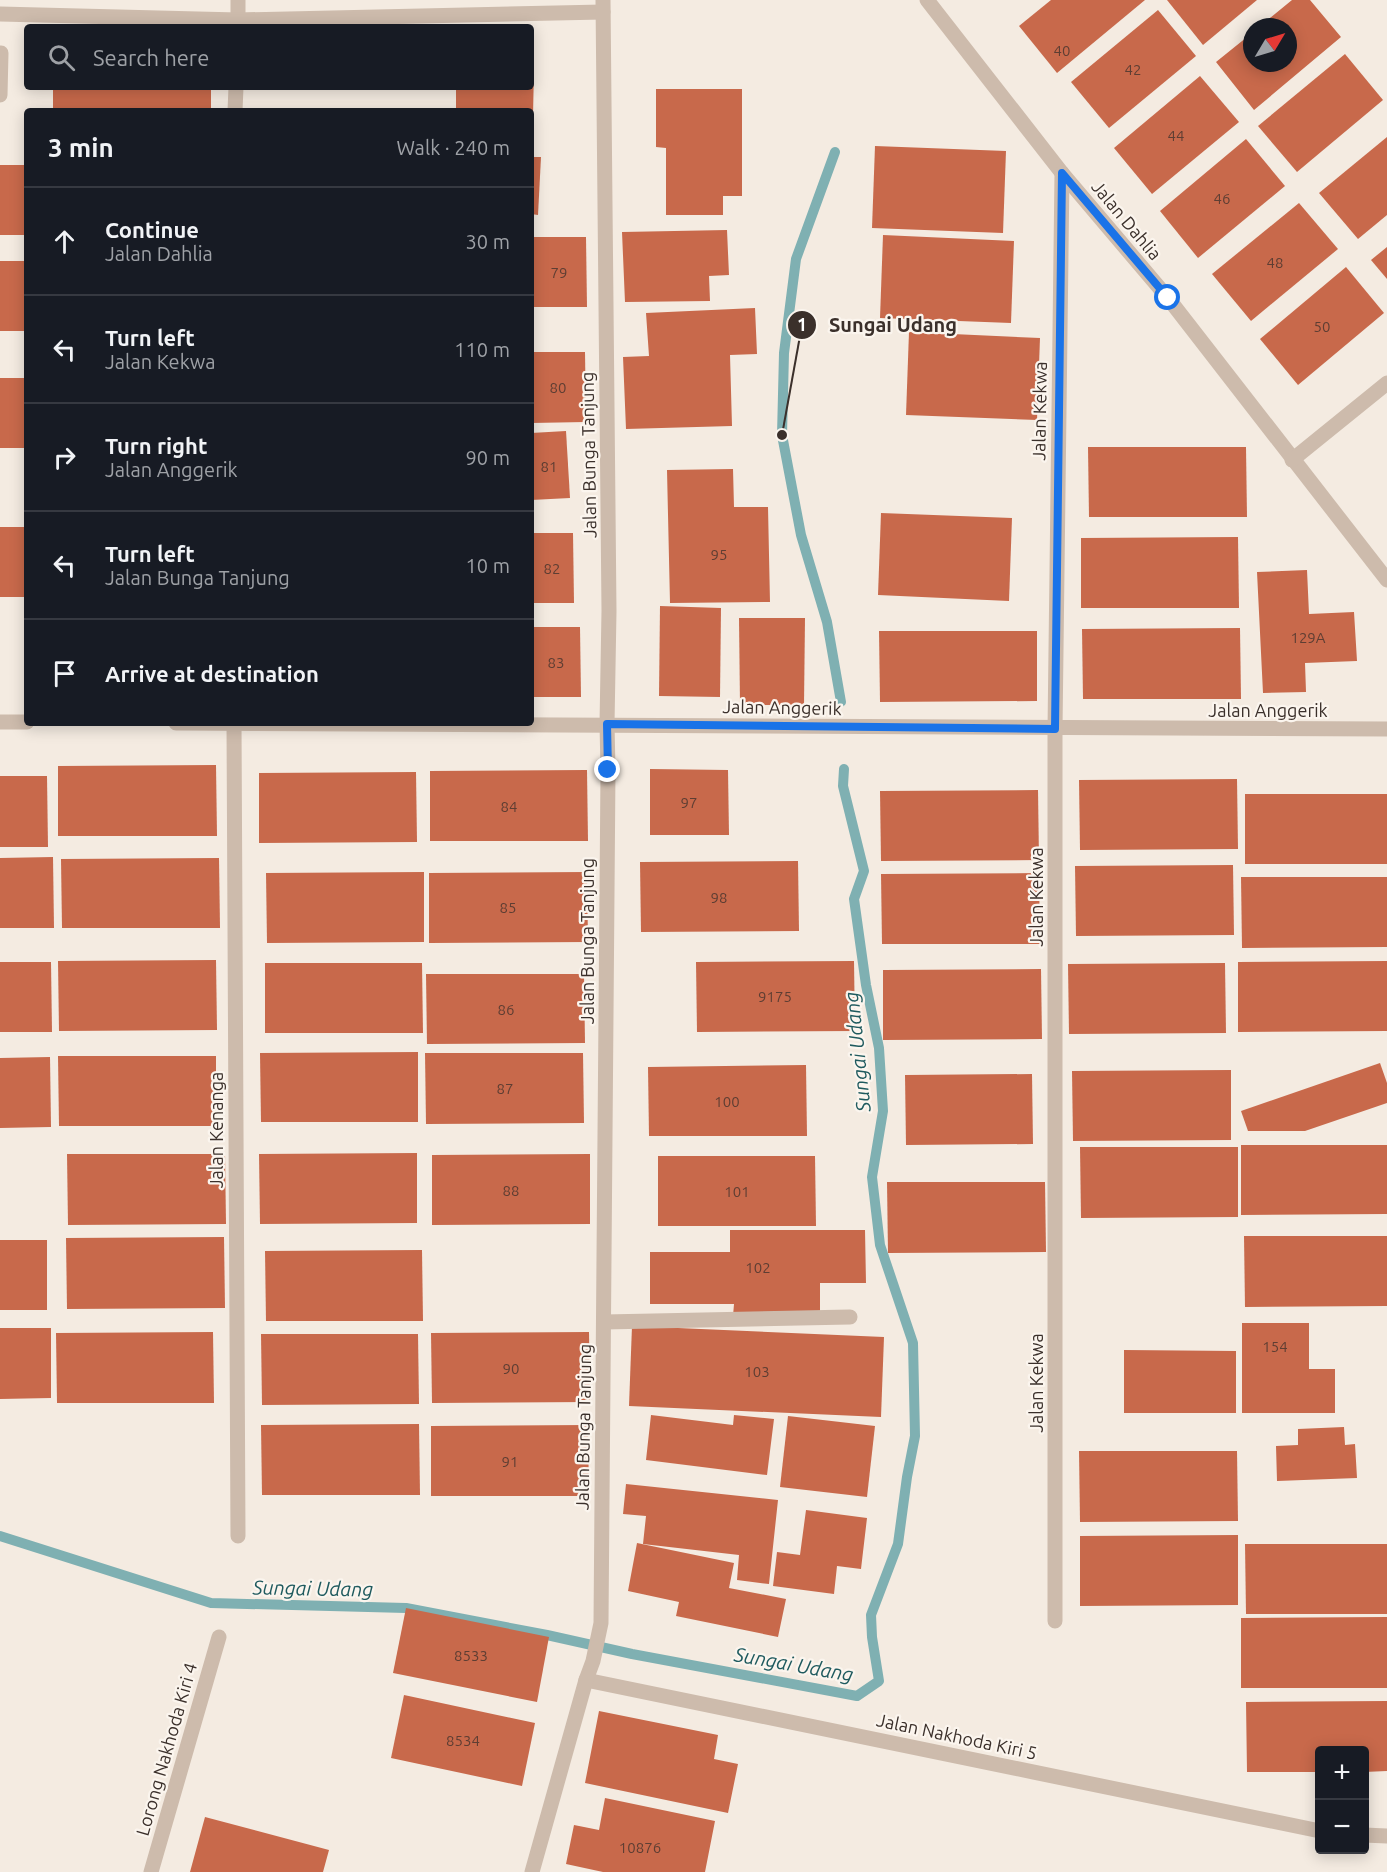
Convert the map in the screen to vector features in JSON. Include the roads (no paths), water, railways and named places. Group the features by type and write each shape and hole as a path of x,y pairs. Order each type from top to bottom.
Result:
{"street":[{"path":"238,0 238,23"},
{"name":"Jalan Dahlia","path":"927,0 1062,173 1168,298 1387,580"},
{"path":"0,14 238,23 603,6"},
{"name":"Jalan Bunga Tanjung","path":"532,1872 593,1661 601,1623 609,611 603,6"},
{"path":"0,95 1,53"},
{"path":"235,108 236,90"},
{"name":"Jalan Kekwa","path":"1055,1621 1055,729 1062,173"},
{"path":"1292,460 1387,384"},
{"path":"0,722 24,722"},
{"name":"Jalan Anggerik","path":"534,724 1055,729 1387,729"},
{"name":"Jalan Kenanga","path":"234,726 238,1536"},
{"path":"604,1322 850,1317"},
{"name":"Lorong Nakhoda Kiri 4","path":"151,1872 219,1637"},
{"name":"Jalan Nakhoda Kiri 5","path":"586,1680 1315,1830"},
{"path":"1369,1835 1387,1836"}],"waterway":[{"name":"Sungai Udang","path":"835,152 796,259 784,353 782,435 801,535 827,622 841,702"},
{"name":"Sungai Udang","path":"0,1536 211,1603 406,1608 632,1654 857,1696 879,1681 871,1615 898,1544 915,1436 913,1343 880,1245 872,1177 883,1111 879,1048 866,985 854,899 864,871 843,786 844,769"}],"place":[{"name":"Sungai Udang","path":"782,435"}]}
